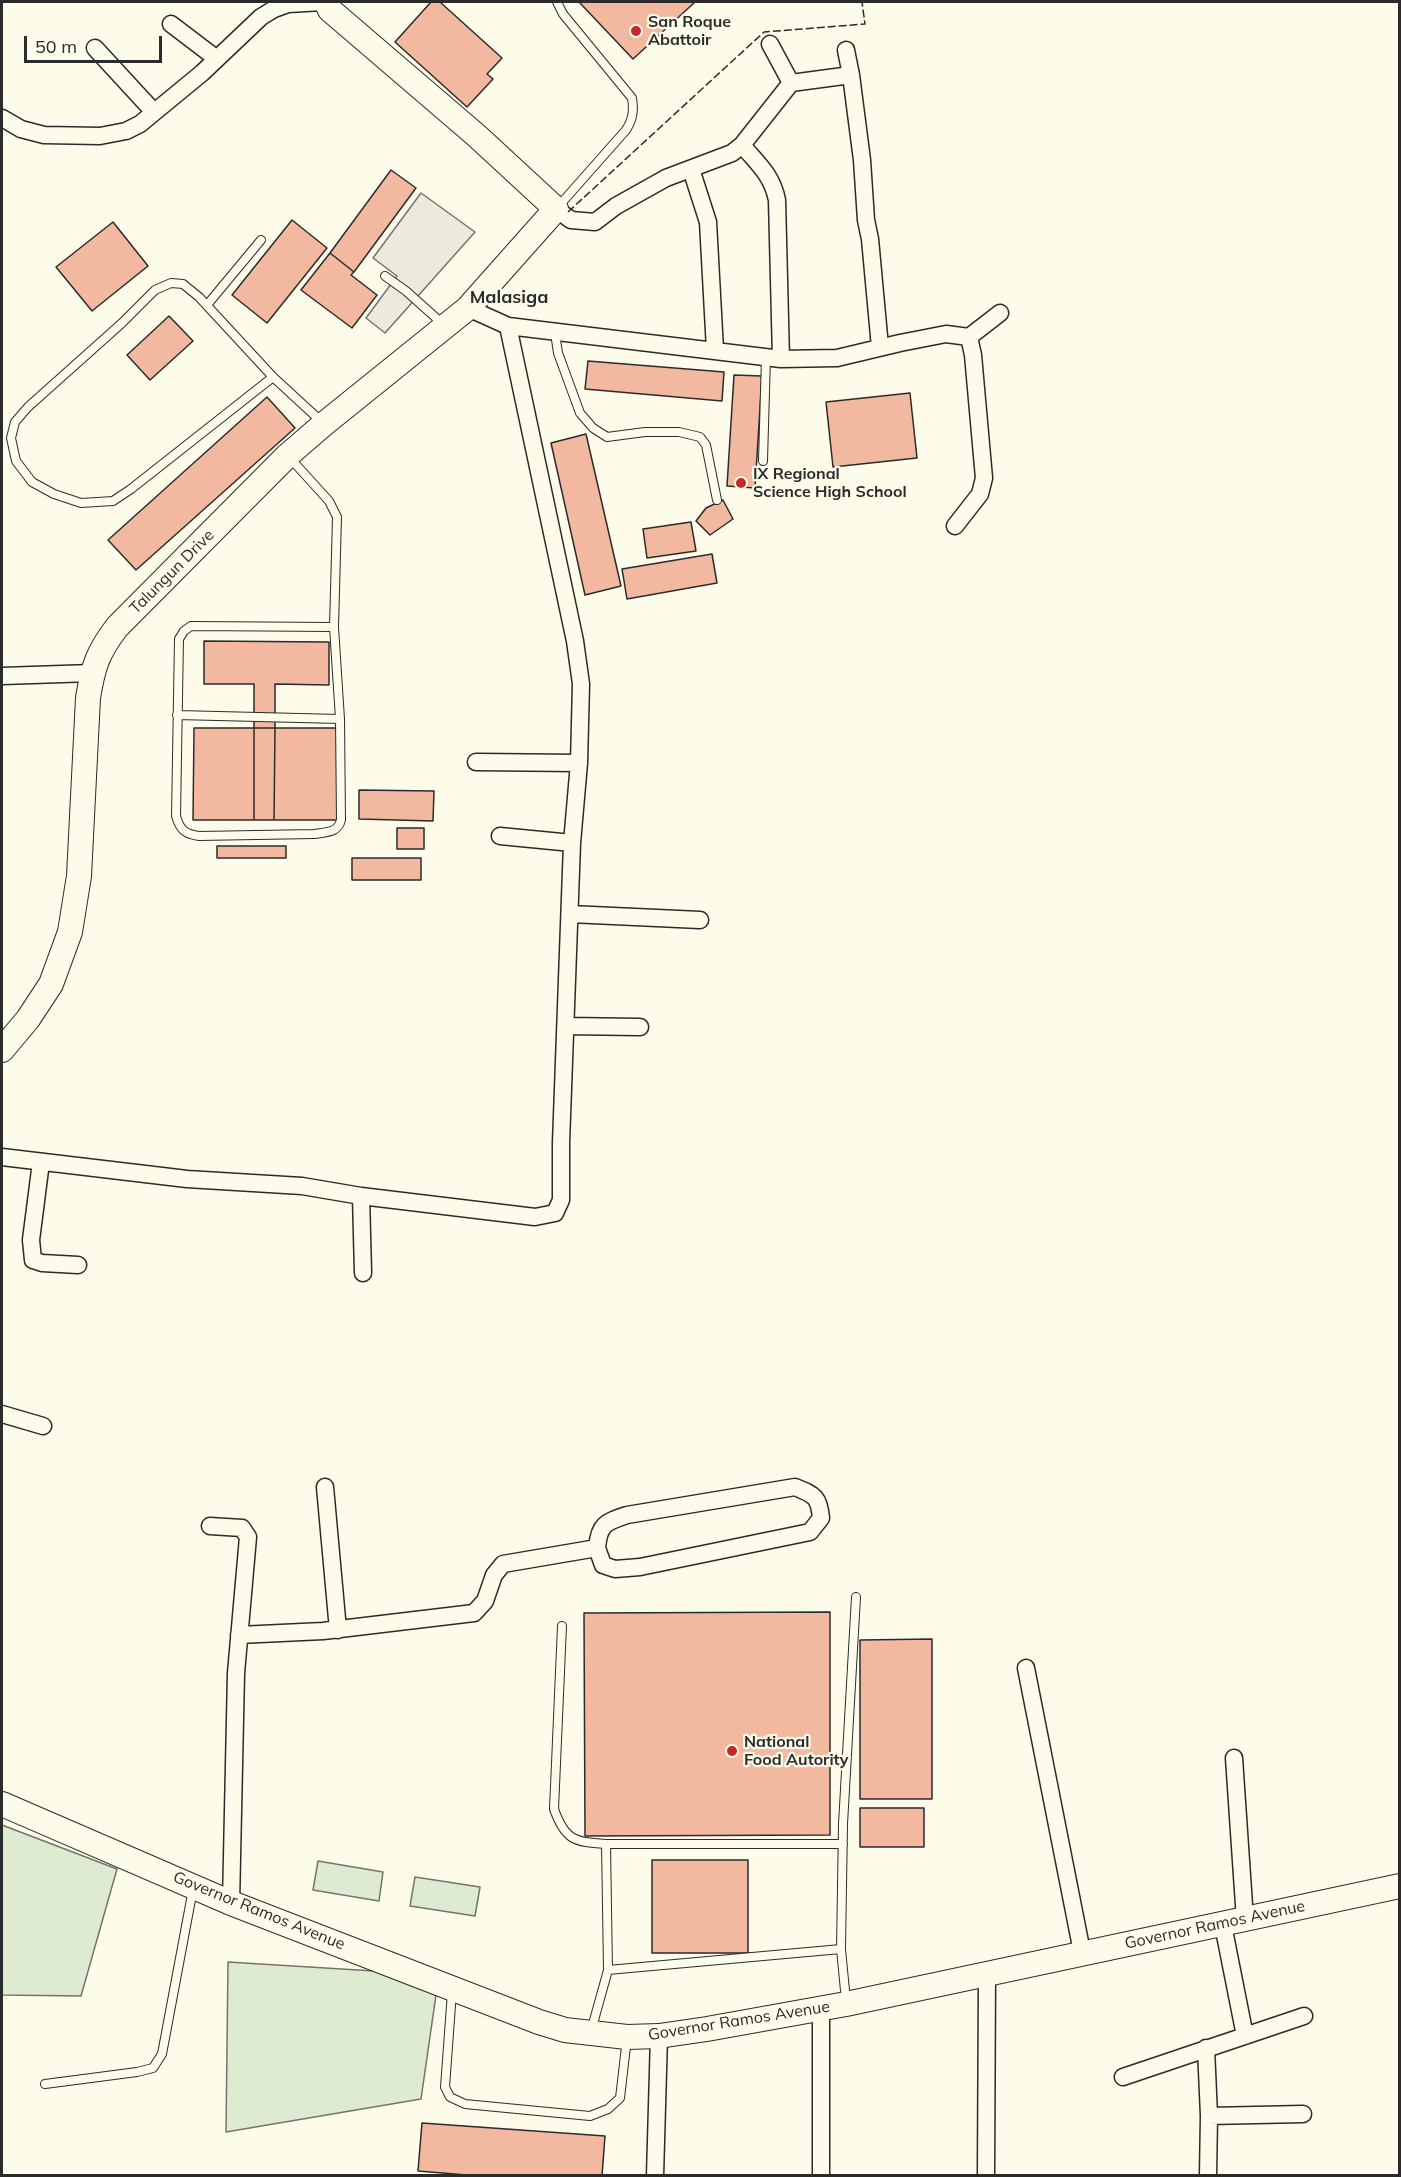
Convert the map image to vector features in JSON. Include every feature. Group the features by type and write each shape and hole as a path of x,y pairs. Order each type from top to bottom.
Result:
{"main road":[{"path":"324,2 330,10 477,136 556,209"},
{"name":"Talungun Drive","path":"2,1050 28,1019 51,984 70,932 80,876 88,698 92,673 101,648 117,627 288,455 468,308 556,209"},
{"name":"Governor Ramos Avenue","path":"2,1804 231,1902 539,2022 565,2030 627,2037 659,2036 821,2009 1400,1886"}],"street":[{"path":"2,118 21,129 44,135 99,136 126,131 140,124 202,73 261,18 274,9 288,4 324,2"},
{"path":"171,24 217,58"},
{"path":"770,44 791,83"},
{"path":"95,48 154,112"},
{"path":"846,50 851,75 880,347"},
{"path":"556,209 571,220 595,222 643,190 666,178 732,153 742,145 791,83 851,75"},
{"path":"742,145 770,178 777,200 773,358"},
{"path":"691,169 708,222 715,350"},
{"path":"468,308 508,326 773,358 837,358 946,334 969,337 1000,313"},
{"path":"2,1157 187,1179 273,1183 361,1196 535,1216 555,1213 561,1200 572,843 579,763 581,684 575,640 508,326"},
{"path":"955,526 980,494 984,478 973,355 969,337"},
{"path":"2,676 92,673"},
{"path":"476,762 579,763"},
{"path":"500,836 572,843"},
{"path":"570,914 700,920"},
{"path":"566,1026 640,1028"},
{"path":"41,1162 31,1240 33,1260 42,1263 78,1264"},
{"path":"361,1196 363,1273"},
{"path":"2,1414 43,1426"},
{"path":"325,1487 338,1630"},
{"path":"795,1487 811,1493 819,1502 820,1518 810,1532 640,1567 615,1569 603,1565 597,1548 598,1534 606,1522 627,1515 795,1487"},
{"path":"210,1526 242,1528 248,1537 239,1635 231,1902"},
{"path":"239,1635 338,1630 474,1612 485,1601 494,1575 503,1564 597,1548"},
{"path":"1026,1668 1082,1952"},
{"path":"1234,1758 1234,1922 1245,2036"},
{"path":"986,2175 987,1974"},
{"path":"821,2009 821,2175"},
{"path":"1123,2077 1304,2016"},
{"path":"655,2175 659,2036"},
{"path":"1206,2048 1209,2116 1208,2175"},
{"path":"1209,2116 1303,2114"}],"lane":[{"path":"556,209 626,130 632,122 633,109 632,98 563,14 557,2"},
{"path":"207,305 261,240"},
{"path":"385,276 406,291 446,327"},
{"path":"273,377 113,501 81,503 54,494 32,482 16,461 11,438 15,422 28,407 122,323 155,290 171,284 183,284 207,305 273,377 324,424"},
{"path":"555,333 558,353 580,413 593,428 607,437 645,432 679,432 700,437 706,445 717,500"},
{"path":"763,461 773,358"},
{"path":"288,455 329,501 337,518 334,627 340,719 340,825 333,832 199,836 187,834 179,827 176,816 179,639 184,631 191,626 334,627"},
{"path":"177,715 340,719"},
{"path":"846,2004 841,1949 843,1844 856,1597"},
{"path":"562,1626 554,1809 561,1827 569,1836 585,1843 606,1844 843,1844"},
{"path":"590,2034 608,1970 606,1844"},
{"path":"45,2084 153,2068 162,2054 193,1886"},
{"path":"608,1970 841,1949"},
{"path":"453,1988 445,2087 450,2097 465,2104 590,2116 608,2109 620,2098 627,2037"}],"green space":[{"path":"2,1825 117,1869 81,1996 2,1995"},
{"path":"318,1861 383,1872 379,1901 313,1890"},
{"path":"415,1877 480,1887 475,1916 410,1906"},
{"path":"228,1962 374,1971 436,1995 421,2099 226,2132"}],"shaded area":[{"path":"421,193 475,232 385,333 366,318 397,276 373,258"}],"building":[{"path":"431,2 440,2 502,58 487,74 493,79 467,107 395,42"},
{"name":"San Roque Abattoir","path":"579,2 695,2 633,59"},
{"path":"391,170 416,188 354,272 330,253"},
{"path":"292,220 327,248 267,323 232,295"},
{"path":"113,222 148,266 92,311 56,267"},
{"path":"330,253 354,272 351,275 377,295 352,328 301,290"},
{"path":"169,316 193,341 150,380 127,355"},
{"path":"588,361 724,372 722,401 585,389"},
{"path":"734,375 762,376 755,488 727,486"},
{"path":"910,393 917,458 833,467 826,402"},
{"path":"267,397 295,428 136,570 108,540"},
{"path":"586,434 621,586 585,595 551,443"},
{"path":"723,500 733,519 710,535 696,521 706,508"},
{"path":"691,522 696,551 647,558 643,529"},
{"path":"712,554 717,583 627,599 622,569"},
{"path":"204,641 329,642 329,685 275,684 275,728 254,728 254,684 204,684"},
{"path":"194,728 254,728 254,820 193,820"},
{"path":"254,728 275,728 274,820 254,820"},
{"path":"275,728 338,728 337,820 274,820"},
{"path":"359,790 434,791 433,821 359,819"},
{"path":"397,828 424,828 424,849 397,849"},
{"path":"217,846 286,846 286,858 217,858"},
{"path":"352,858 421,858 421,880 352,880"},
{"path":"830,1612 830,1835 585,1836 584,1613"},
{"path":"932,1639 932,1799 860,1799 860,1640"},
{"path":"860,1808 924,1808 924,1847 860,1847"},
{"path":"652,1860 748,1860 748,1953 652,1953"},
{"path":"422,2123 605,2136 602,2176 479,2176 418,2171"}],"fence":[{"path":"568,212 764,32 865,24 862,2"}],"place":[{"name":"San Roque Abattoir","path":"636,31"},
{"name":"IX Regional Science High School","path":"741,483"},
{"name":"National Food Autority","path":"732,1751"}],"district":[{"name":"Malasiga","path":"509,298"}]}
